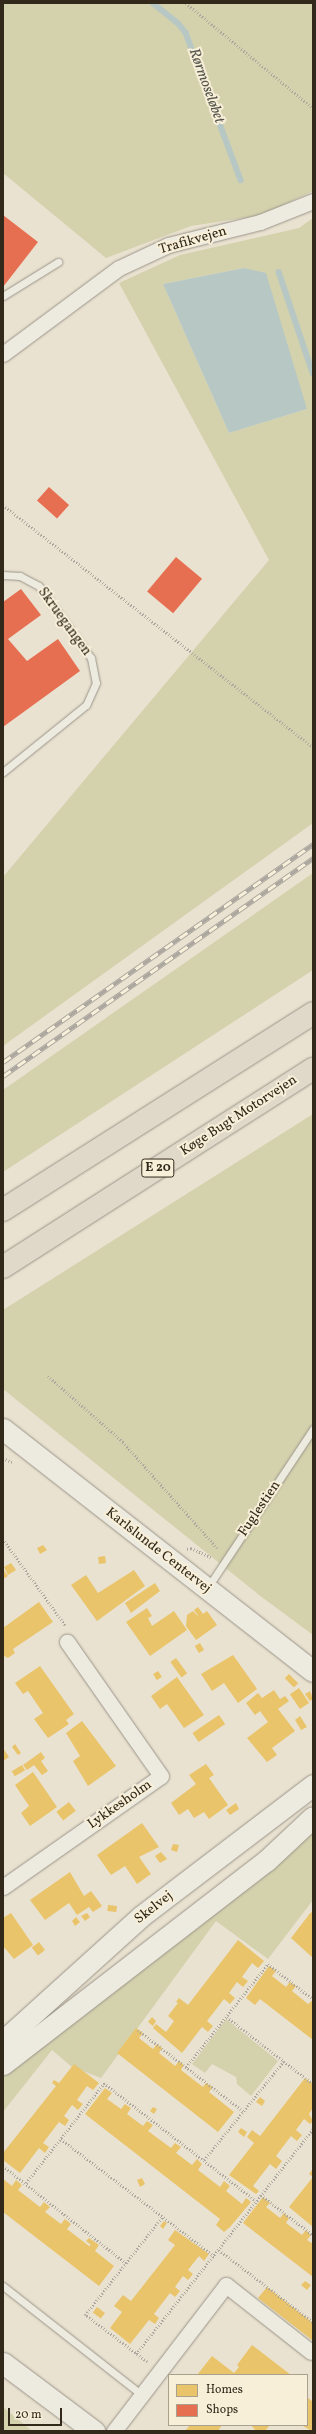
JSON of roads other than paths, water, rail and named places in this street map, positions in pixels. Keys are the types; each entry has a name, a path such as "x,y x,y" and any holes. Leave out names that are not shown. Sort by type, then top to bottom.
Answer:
{"highway":[{"path":"3,1210 313,1013"},
{"name":"Køge Bugt Motorvejen","path":"3,1266 313,1068"}],"street":[{"name":"Trafikvejen","path":"3,354 119,268 168,245 260,222 313,201"},
{"name":"Karlslunde Centervej","path":"3,1429 206,1589 313,1671"},
{"name":"Lykkesholm","path":"3,1887 161,1776 67,1642"},
{"name":"Skelvej","path":"3,2041 140,1917 313,1785"},
{"path":"3,2064 266,1861 313,1817"},
{"path":"114,2431 226,2285 311,2352"},
{"path":"3,2363 94,2431"}],"lane":[{"path":"3,296 58,262"},
{"name":"Skruegangen","path":"3,575 20,576 40,586 91,658 96,683 86,705 3,772"},
{"name":"Fuglestien","path":"206,1589 313,1429"},
{"path":"3,2286 142,2395"}],"waterway":[{"name":"Rørmoseløbet","path":"153,3 178,23 186,33 241,180"},
{"name":"Rørmoseløbet","path":"279,272 313,373"}],"railway":[{"path":"3,1062 313,844"},
{"path":"3,1076 313,858"}]}
